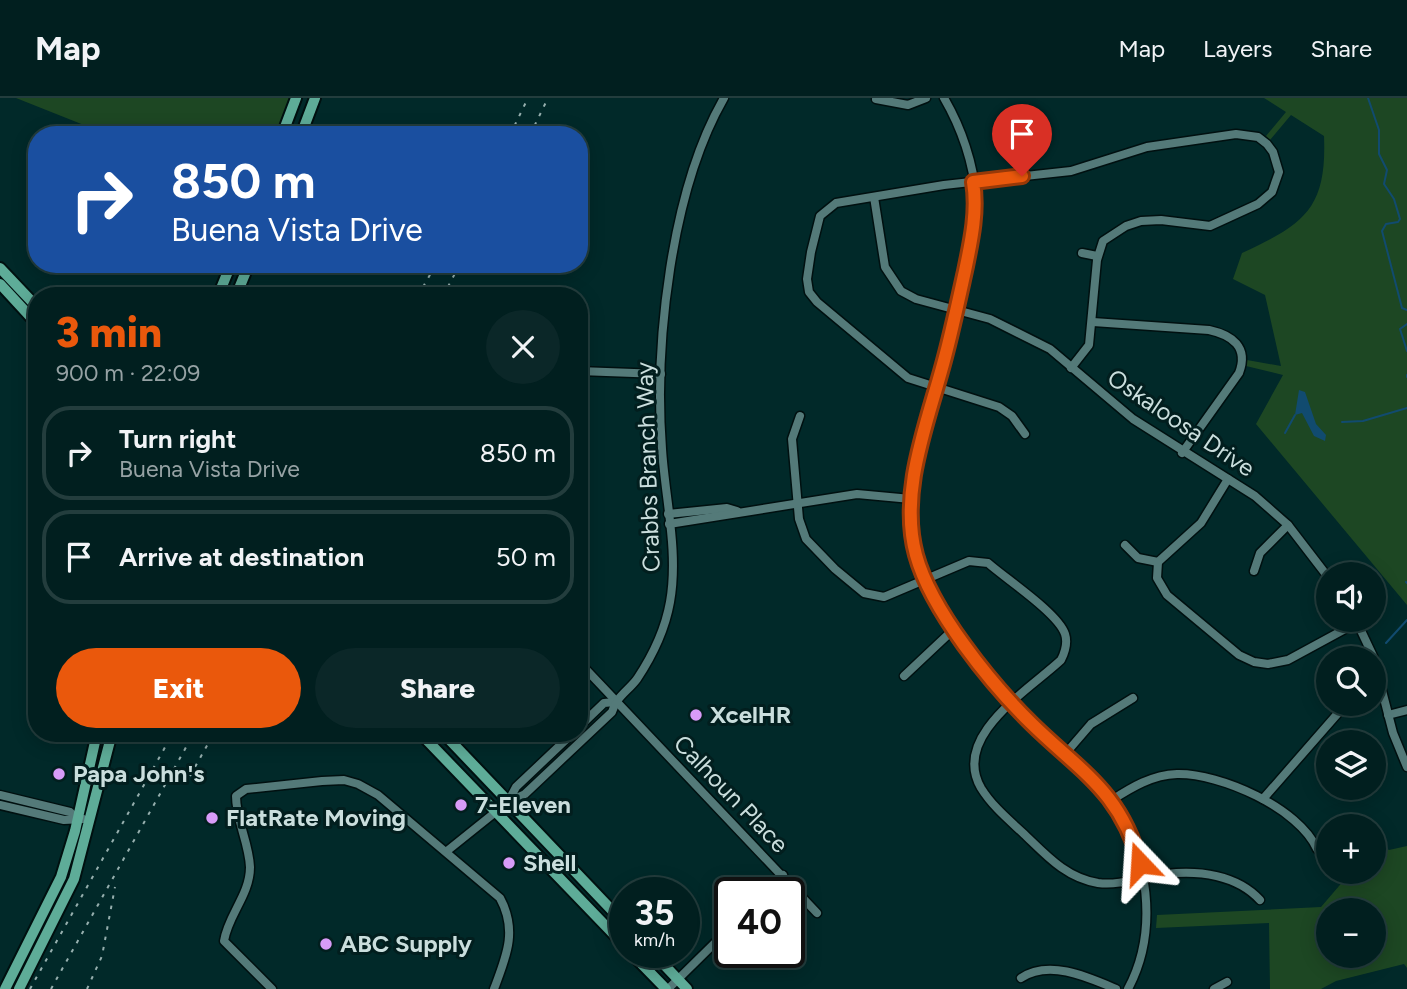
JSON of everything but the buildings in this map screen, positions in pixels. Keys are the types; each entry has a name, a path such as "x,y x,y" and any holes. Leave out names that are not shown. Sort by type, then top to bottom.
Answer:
{"main road":[{"path":"285,126 296,98"},
{"path":"304,126 314,98"},
{"path":"0,268 28,298"},
{"path":"0,284 28,314"},
{"path":"8,984 56,891 78,819 95,742"},
{"path":"20,986 62,909 91,821 109,742"},
{"path":"429,742 609,930"},
{"path":"451,742 609,907"},
{"path":"646,968 667,989"},
{"path":"667,968 687,989"}],"street":[{"name":"Crabbs Branch Way","path":"588,736 612,712 615,702 635,681 651,657 666,620 673,569 662,446 661,374 676,241 689,185 709,126 724,98"},
{"path":"876,99 908,105 926,98"},
{"path":"944,98 965,144 976,198 956,309 911,499 915,552 924,581 954,629 1012,703 1112,800 1136,848 1144,878 1146,940 1141,964 1128,989"},
{"path":"1025,434 1012,416 999,407 980,398 908,378 809,292 807,279 820,216 836,203 973,182 1071,171 1147,147 1236,134 1258,138 1273,152 1279,172 1272,192 1258,204 1210,226 1161,220 1126,226 1103,241 1097,256 1089,345 1071,368"},
{"name":"Oskaloosa Drive","path":"874,197 886,267 894,284 916,299 956,309 1017,330 1050,349 1133,419 1182,453 1255,496 1288,525 1316,562"},
{"path":"1082,253 1097,256"},
{"path":"1093,321 1209,330 1227,334 1238,343 1242,358 1239,373 1182,453"},
{"path":"588,371 661,374"},
{"path":"800,416 792,439 797,502 806,539 864,593 884,597 969,561 988,563 1057,621 1065,634 1066,646 1061,660 982,733 975,751 974,767 979,785 991,802 1068,873 1100,883 1167,874 1210,876 1243,884 1260,900"},
{"path":"1228,479 1201,523 1158,562 1157,578 1167,595 1238,655 1254,662 1268,664 1288,660 1338,632"},
{"path":"668,524 857,494 911,499"},
{"path":"668,514 727,508 737,511"},
{"path":"1254,570 1259,553 1288,525"},
{"path":"1125,545 1138,558 1158,562"},
{"path":"904,676 954,629"},
{"name":"Calhoun Place","path":"588,672 817,913"},
{"path":"1066,753 1091,724 1133,698"},
{"name":"Crabbs Branch Way","path":"588,718 604,703 615,702"},
{"path":"1386,710 1407,767"},
{"path":"1388,715 1407,710"},
{"path":"1263,799 1336,716"},
{"path":"447,851 508,802 516,787 564,742"},
{"name":"Crabbs Branch Way","path":"508,802 525,794 582,742"},
{"path":"1112,800 1146,780 1179,774 1227,784 1263,799 1306,829 1316,847"},
{"path":"272,989 225,941 244,895 250,868 236,812 236,796 239,792 323,781 354,782 378,795 494,890 509,918 509,951 494,989"},
{"path":"0,795 70,812 78,819"},
{"path":"0,805 64,820 91,821"},
{"path":"667,989 714,944"},
{"path":"1021,978 1035,970 1055,970 1090,978 1116,989"},
{"path":"1214,989 1227,982"}],"green space":[{"path":"16,98 295,98 281,126 86,126"},
{"path":"1264,98 1407,98 1407,605 1386,580 1386,562 1371,562 1256,424 1283,375 1246,366 1247,360 1281,366 1265,295 1233,279 1242,253 1281,233 1307,211 1316,197 1324,161 1324,136 1291,115 1270,140 1266,136 1286,112"},
{"path":"1407,846 1407,968 1404,964 1336,981 1321,989 1270,989 1269,923 1156,928 1157,915 1316,907 1316,968 1386,968 1386,898 1329,898 1341,884 1386,884 1386,848 1389,850"}],"water":[{"path":"1299,390 1305,392 1316,424 1326,435 1325,441 1314,436 1302,413 1295,415"}],"waterway":[{"path":"1368,98 1379,130 1379,154 1387,170 1384,184 1394,199 1400,219 1398,222 1386,224 1382,231 1402,308 1407,310"},
{"path":"1407,324 1400,329 1407,351"},
{"path":"1342,422 1363,421 1407,408"},
{"path":"1285,433 1295,415"},
{"path":"1386,643 1407,620"}],"railway":[{"path":"514,126 528,98"},
{"path":"534,126 548,98"},
{"path":"423,287 431,273"},
{"path":"448,287 455,273"},
{"path":"30,989 168,742"},
{"path":"51,989 189,742"},
{"path":"190,776 209,742"},
{"path":"87,989 102,956 115,887"}],"place":[{"name":"XcelHR","path":"696,715"},
{"name":"Papa John's","path":"59,774"},
{"name":"7-Eleven","path":"461,805"},
{"name":"FlatRate Moving","path":"212,818"},
{"name":"Shell","path":"509,863"},
{"name":"ABC Supply","path":"326,944"}],"route":[{"path":"1022,176 973,182 976,198 970,246 914,479 911,523 915,552 924,581 938,607 999,688 1034,725 1095,779 1112,800 1136,848 1140,863"}]}
